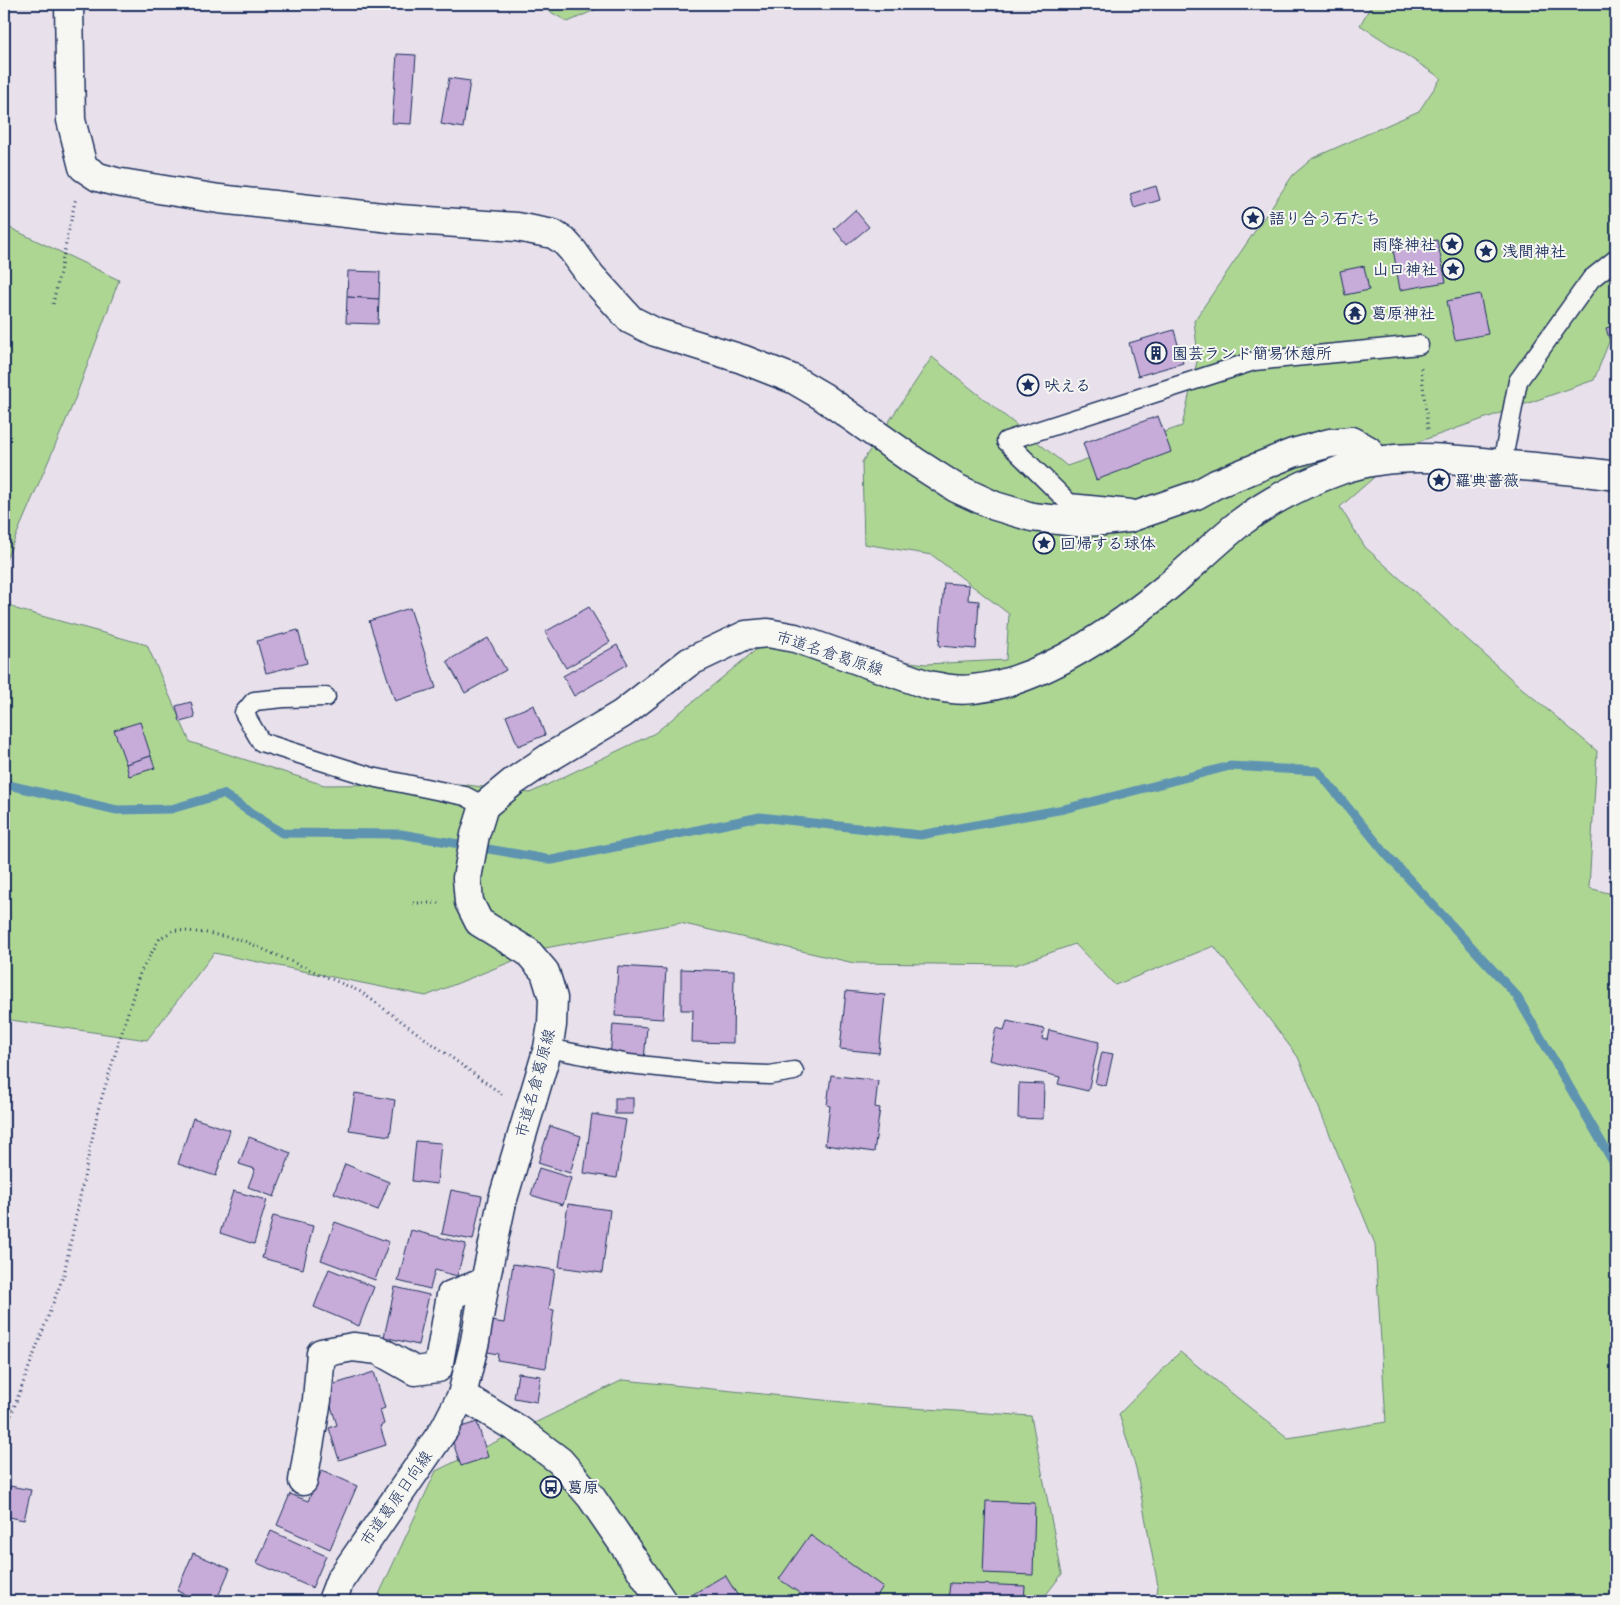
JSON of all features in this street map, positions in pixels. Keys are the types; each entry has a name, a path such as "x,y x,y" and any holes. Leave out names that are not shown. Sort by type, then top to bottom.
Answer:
{"street":[{"path":"69,4 71,120 83,167 98,177 116,182 219,199 400,219 517,227 553,234 564,241 591,276 631,320 655,332 742,359 792,379 822,396 956,488 995,506 1032,517 1077,522 1129,518 1196,495 1223,481 1293,453 1330,443 1352,441 1368,450 1376,461"},
{"name":"市道名倉葛原線","path":"462,1394 475,1340 484,1282 502,1202 548,1048 552,1025 553,998 545,972 528,952 479,922 469,902 467,878 475,835 484,806 512,782 622,714 689,662 746,635 768,633 795,638 897,675 943,688 973,690 1006,684 1042,669 1078,650 1128,618 1241,523 1307,483 1342,470 1376,461 1431,457 1616,476"},
{"path":"303,1481 317,1400 321,1352 353,1346 378,1350 414,1371 438,1368 451,1295 484,1282"},
{"path":"462,1394 519,1430 560,1461 591,1497 662,1601"},
{"name":"市道葛原日向線","path":"332,1601 340,1580 445,1428 462,1394"}],"lane":[{"path":"1502,464 1518,381 1592,279 1616,259"},
{"path":"1149,511 1069,503 1006,441 1254,360 1419,346"},
{"path":"326,697 284,698 254,702 244,713 260,742 372,777 465,796 484,806"},
{"path":"548,1048 629,1064 770,1075 794,1071"}],"path":[{"path":"53,304 83,167"},
{"path":"1419,346 1431,457"},
{"path":"4,1434 64,1274 98,1110 140,974 160,938 175,930 207,933 242,940 361,992 528,1113"}],"green space":[{"path":"537,4 608,4 568,22"},
{"path":"1372,4 1616,4 1616,324 1594,380 1412,444 1340,507 1365,547 1518,685 1597,751 1589,888 1616,895 1616,1601 1156,1601 1158,1586 1136,1468 1119,1414 1180,1352 1288,1438 1386,1422 1375,1244 1298,1057 1214,946 1115,985 1075,944 1015,965 854,963 680,923 545,948 426,996 214,953 147,1040 4,1019 4,600 16,609 147,645 190,742 324,785 459,784 530,793 655,733 763,644 926,664 1006,660 1009,614 932,555 864,544 862,462 932,357 1067,466 1182,426 1198,357 1194,321 1293,175 1313,158 1419,111 1441,78 1360,25"},
{"path":"4,226 119,280 73,404 4,564"},
{"path":"623,1380 882,1406 1031,1416 1062,1574 1041,1601 376,1601 436,1471"}],"building":[{"path":"397,54 416,55 411,124 392,123"},
{"path":"449,78 470,81 463,128 441,124"},
{"path":"1156,186 1160,200 1134,208 1130,194"},
{"path":"855,210 869,227 847,245 834,229"},
{"path":"1437,240 1446,282 1400,290 1393,249"},
{"path":"1364,266 1369,290 1345,295 1340,271"},
{"path":"348,271 380,272 379,299 347,297"},
{"path":"1480,294 1488,334 1455,340 1447,301"},
{"path":"347,297 379,299 378,324 346,323"},
{"path":"1616,325 1616,362 1606,328"},
{"name":"園芸ランド簡易休憩所","path":"1174,330 1183,363 1138,376 1129,343"},
{"path":"1158,416 1171,452 1096,480 1083,443"},
{"path":"944,583 969,585 968,600 979,601 976,649 939,646"},
{"path":"589,607 610,642 566,668 545,632"},
{"path":"410,608 436,688 395,701 369,621"},
{"path":"298,630 307,663 266,673 257,641"},
{"path":"488,638 506,670 465,693 447,661"},
{"path":"617,645 628,664 574,696 563,676"},
{"path":"191,702 195,718 180,722 176,706"},
{"path":"534,705 545,735 518,746 506,716"},
{"path":"140,722 151,756 126,764 114,730"},
{"path":"151,756 155,768 129,776 126,764"},
{"path":"618,966 666,969 663,1019 615,1016"},
{"path":"681,969 734,971 733,1043 692,1042 693,1010 681,1010"},
{"path":"846,991 885,995 879,1053 840,1049"},
{"path":"1007,1021 1044,1029 1042,1039 1047,1040 1049,1030 1099,1042 1088,1091 1058,1084 1060,1077 989,1060 996,1028 1004,1030"},
{"path":"613,1024 647,1027 644,1060 610,1056"},
{"path":"1102,1052 1113,1054 1106,1086 1095,1083"},
{"path":"831,1075 878,1081 875,1107 880,1108 874,1152 825,1145 830,1106 827,1105"},
{"path":"1019,1083 1044,1084 1043,1119 1018,1118"},
{"path":"355,1093 395,1100 390,1136 349,1130"},
{"path":"615,1098 633,1098 633,1114 615,1114"},
{"path":"592,1114 626,1120 617,1178 584,1173"},
{"path":"193,1118 230,1130 216,1176 178,1164"},
{"path":"550,1126 581,1136 570,1173 538,1163"},
{"path":"249,1137 291,1153 274,1197 248,1187 255,1169 239,1164"},
{"path":"416,1141 441,1143 437,1184 412,1181"},
{"path":"345,1164 389,1182 378,1210 334,1193"},
{"path":"539,1168 571,1178 563,1205 531,1195"},
{"path":"451,1190 482,1196 473,1240 442,1234"},
{"path":"233,1191 267,1200 254,1244 220,1233"},
{"path":"568,1204 610,1210 602,1273 559,1267"},
{"path":"273,1216 313,1226 303,1269 262,1258"},
{"path":"335,1222 389,1242 375,1280 321,1260"},
{"path":"411,1230 466,1244 457,1276 435,1270 430,1289 398,1281"},
{"path":"513,1264 555,1270 549,1309 554,1310 546,1368 497,1360 498,1354 481,1351 485,1320 504,1323"},
{"path":"329,1269 374,1287 359,1326 314,1307"},
{"path":"395,1287 429,1295 418,1345 384,1337"},
{"path":"374,1372 385,1408 380,1410 384,1424 380,1426 386,1445 339,1460 329,1428 337,1425 325,1387"},
{"path":"518,1373 541,1376 537,1402 514,1398"},
{"path":"477,1422 488,1457 461,1466 449,1431"},
{"path":"322,1470 357,1486 330,1549 277,1525 290,1494 308,1501"},
{"path":"10,1486 31,1490 24,1520 4,1516"},
{"path":"986,1501 1035,1503 1033,1575 983,1573"},
{"path":"271,1531 326,1556 312,1588 257,1563"},
{"path":"810,1535 883,1587 873,1601 811,1601 779,1579"},
{"path":"193,1553 230,1569 216,1601 201,1601 177,1591"},
{"path":"725,1575 741,1601 686,1601 685,1599"},
{"path":"950,1583 1025,1586 1024,1601 948,1601"},
{"path":"242,1597 263,1601 242,1601"}],"waterway":[{"path":"4,784 117,810 171,809 223,794 282,833 401,834 552,860 760,817 920,835 1064,809 1230,766 1318,771 1386,854 1516,995 1616,1167"}],"place":[{"name":"語り合う石たち","path":"1253,218"},
{"name":"雨降神社","path":"1452,244"},
{"name":"浅間神社","path":"1486,251"},
{"name":"山口神社","path":"1453,269"},
{"name":"葛原神社","path":"1355,313"},
{"name":"園芸ランド簡易休憩所","path":"1156,353"},
{"name":"吠える","path":"1028,385"},
{"name":"羅典薔薇","path":"1439,480"},
{"name":"回帰する球体","path":"1044,543"},
{"name":"葛原","path":"551,1487"}]}
